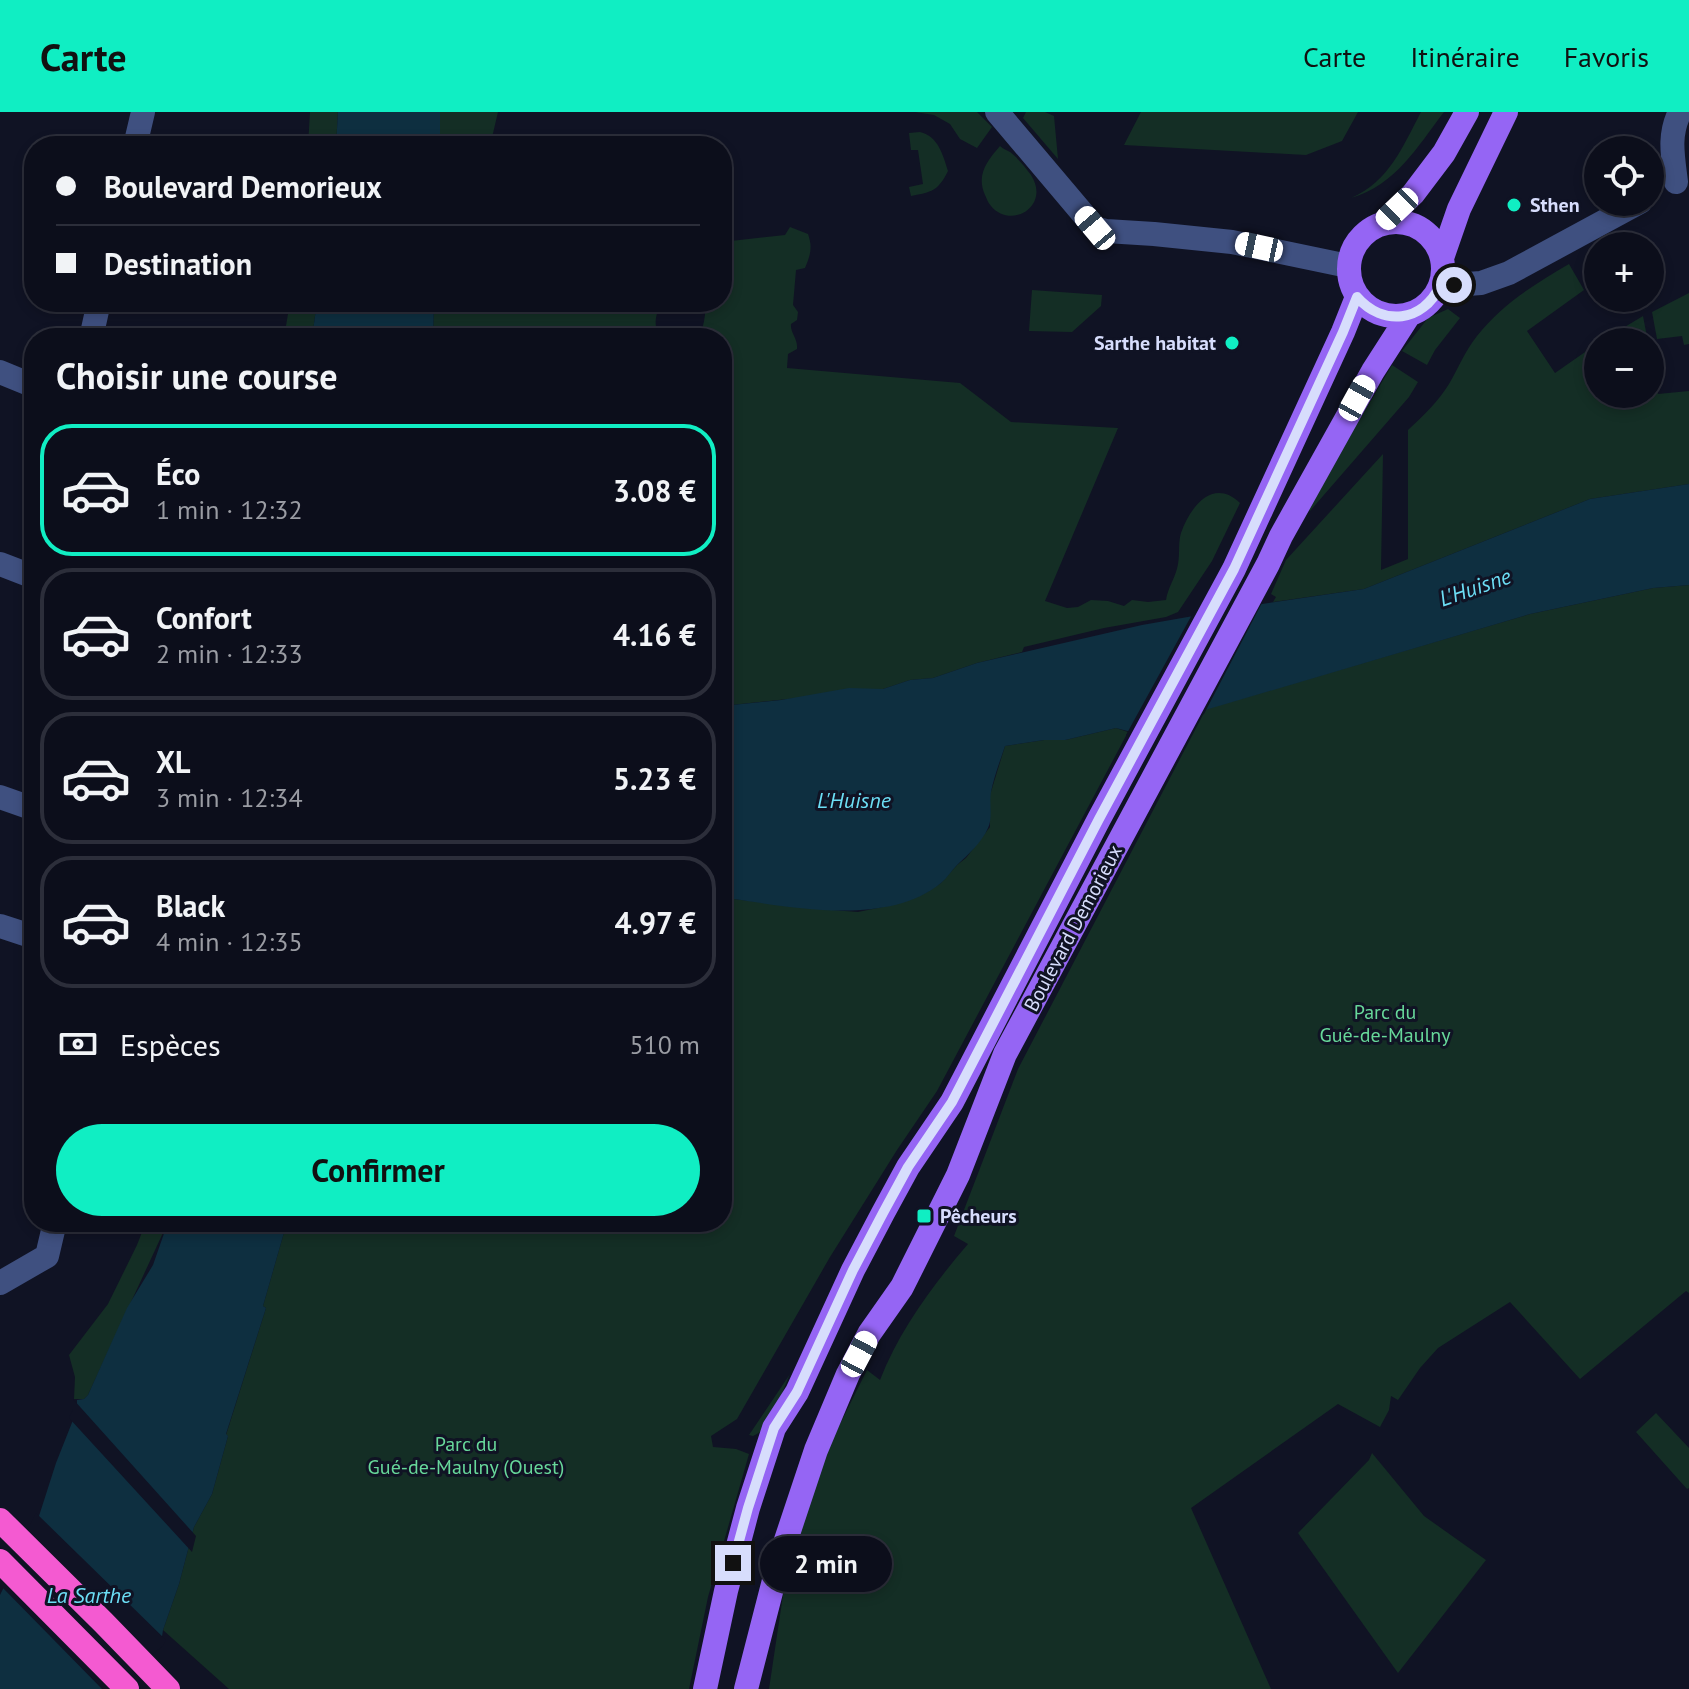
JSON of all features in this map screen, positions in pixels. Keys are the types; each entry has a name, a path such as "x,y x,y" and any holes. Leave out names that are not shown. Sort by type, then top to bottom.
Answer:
{"highway":[{"path":"0,1520 168,1689"},
{"path":"0,1561 127,1689"}],"main road":[{"path":"1382,224 1413,194 1444,153 1467,112"},
{"path":"1442,258 1459,209 1506,112"},
{"path":"1409,315 1393,317 1377,313 1357,297 1349,277 1349,258 1356,243 1367,231 1382,224 1398,222 1422,229 1435,242 1442,258 1440,286"},
{"name":"Boulevard Demorieux","path":"779,1561 816,1450 848,1374 869,1334 902,1287 958,1175 1005,1054 1281,536 1373,371 1409,315 1431,301 1440,286"},
{"name":"Boulevard Demorieux","path":"797,1392 883,1213 908,1167 952,1102 1099,819 1234,569 1357,297"},
{"path":"705,1689 726,1591 752,1495 774,1428 797,1392"},
{"path":"720,1689 738,1591 797,1392"},
{"path":"746,1689 779,1561"},
{"path":"759,1689 779,1561"}],"street":[{"path":"137,136 143,112"},
{"path":"997,112 1095,228 1232,242 1348,266"},
{"path":"1664,189 1683,180 1670,142 1680,112"},
{"path":"1440,286 1481,283 1509,273 1614,216"},
{"path":"0,372 24,382"},
{"path":"0,564 24,573"},
{"path":"0,797 24,805"},
{"path":"0,926 24,934"},
{"path":"0,1283 47,1256 53,1232"}],"green space":[{"path":"310,112 338,112 337,136 309,136"},
{"path":"440,112 498,112 492,136 440,136"},
{"path":"915,112 977,112 992,127 977,148 960,139 950,124 934,115"},
{"path":"1026,112 1045,112 1054,116 1058,159 1023,118"},
{"path":"1141,112 1358,112 1342,141 1306,155 1124,145"},
{"path":"1421,112 1444,112 1393,174 1367,192 1351,198 1375,183 1394,162"},
{"path":"920,132 935,142 948,171 934,190 911,196 909,187 923,184 918,150 911,150 909,133"},
{"path":"1000,146 1021,163 1036,186 1032,205 1018,215 999,213 989,204 983,188 984,169"},
{"path":"790,227 808,234 811,248 805,268 796,270 793,305 798,312 797,320 791,327 797,349 788,354 787,368 960,383 1011,422 1118,428 1045,601 1067,608 1078,607 1091,600 1124,606 1132,600 1166,600 1177,569 1181,533 1190,514 1204,498 1212,494 1221,493 1240,503 1212,561 1178,612 1024,647 1022,652 883,689 732,705 732,328 702,328 705,312 732,312 732,241 785,235"},
{"path":"1569,264 1584,290 1527,331 1555,373 1584,353 1584,408 1664,408 1664,393 1689,391 1689,484 1590,499 1364,589 1273,602 1276,597 1271,594 1286,560 1383,454 1381,570 1408,559 1408,430 1440,397 1477,336 1497,314"},
{"path":"1032,290 1102,295 1101,306 1072,332 1029,331"},
{"path":"1689,293 1689,344 1684,345 1682,336 1664,338 1664,328 1655,328 1652,312 1664,312 1664,306"},
{"path":"1448,309 1460,318 1427,365 1402,351 1428,318"},
{"path":"288,312 316,312 313,328 286,328"},
{"path":"434,312 657,312 657,328 433,328"},
{"path":"1643,316 1645,328 1623,328"},
{"path":"1392,365 1418,382 1409,397 1310,511 1307,508"},
{"name":"Parc du Gué-de-Maulny","path":"1689,585 1689,1293 1686,1291 1580,1379 1510,1302 1438,1348 1398,1400 1391,1396 1389,1410 1380,1427 1338,1404 1191,1508 1271,1689 769,1689 786,1575 826,1452 867,1370 880,1380 918,1308 968,1244 954,1236 1018,1069 1206,709 1530,614 1653,588"},
{"name":"Parc du Gué-de-Maulny (Ouest)","path":"1116,728 1128,732 937,1091 830,1257 737,1419 711,1436 713,1447 736,1449 749,1454 708,1597 689,1689 229,1689 163,1630 194,1527 212,1494 226,1435 266,1308 263,1306 284,1232 732,1232 732,899 858,912 892,905 927,892 941,883 966,858 990,827 990,795 1005,746 1065,740"},
{"path":"142,1232 163,1232 88,1395 84,1399 74,1399 75,1377 69,1355 108,1304"},
{"path":"790,1374 766,1426 753,1436 749,1435"},
{"path":"1656,1413 1689,1448 1687,1489 1636,1432"},
{"path":"1372,1453 1424,1516 1486,1560 1398,1673 1298,1533 1369,1460"}],"water":[{"path":"338,112 440,112 440,136 337,136"},
{"path":"316,312 434,312 433,328 313,328"},
{"name":"L'Huisne","path":"1689,484 1689,585 1653,588 1530,614 1131,732 1116,728 1065,740 1005,746 992,786 990,820 985,833 943,881 920,896 895,905 841,910 732,899 732,705 849,688 883,689 910,680 933,678 977,663 1142,625 1364,589 1590,499"},
{"name":"La Sarthe","path":"165,1232 284,1232 263,1306 266,1308 226,1434 228,1436 212,1494 194,1527 161,1643 126,1669 132,1689 0,1689 0,1595 39,1516 77,1410 77,1400 88,1395 127,1308 153,1265"}],"pier":[{"path":"1264,599 1204,714 1132,736 1126,735 1194,611"},
{"path":"73,1399 196,1536 192,1552 69,1418"},
{"path":"36,1513 166,1640 163,1646 132,1670 141,1679 136,1689 102,1689 0,1585"}],"place":[{"name":"Sthen","path":"1514,205"},
{"name":"Sarthe habitat","path":"1232,343"},
{"name":"Pêcheurs","path":"924,1216"}],"route":[{"path":"733,1563 774,1428 797,1392 883,1213 908,1167 952,1102 1099,819 1234,569 1357,297 1377,313 1401,317 1425,307 1440,286 1454,285"}]}
